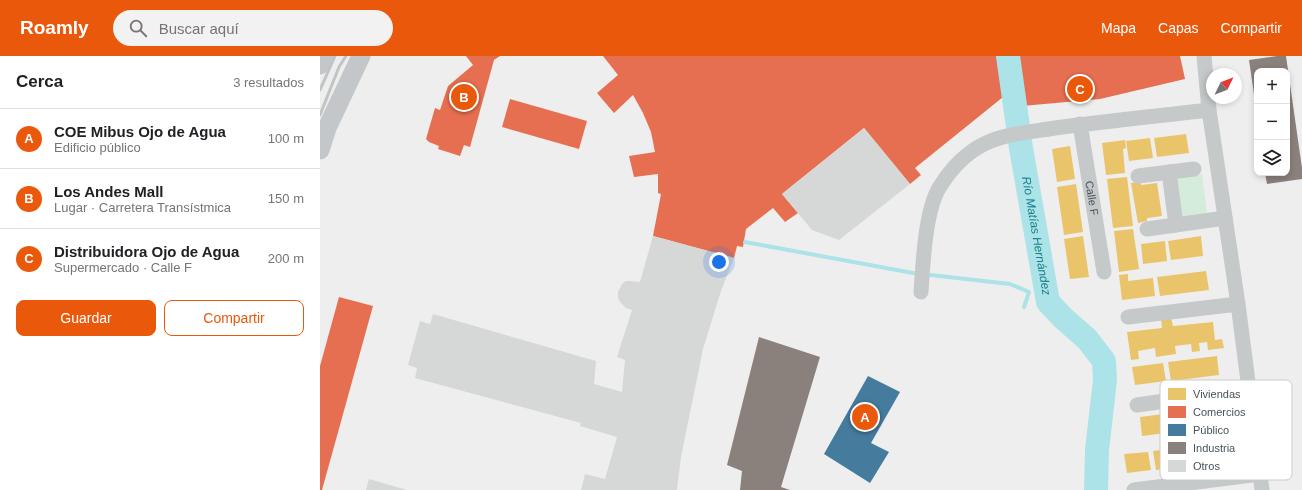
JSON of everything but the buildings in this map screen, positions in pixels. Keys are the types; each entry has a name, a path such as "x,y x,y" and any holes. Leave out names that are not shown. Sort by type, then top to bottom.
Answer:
{"main road":[{"path":"320,64 324,56"},
{"path":"320,150 327,128 361,56"}],"street":[{"path":"1204,56 1209,110 1238,304 1247,380"},
{"path":"921,290 932,208 938,189 949,173 962,159 984,144 1002,137 1080,124 1209,110"},
{"name":"Calle F","path":"1080,124 1104,272"},
{"path":"1138,176 1194,169"},
{"path":"1169,172 1176,225"},
{"path":"1146,229 1225,218"},
{"path":"1128,317 1238,304"},
{"path":"1137,405 1160,402"},
{"path":"1134,490 1213,480"},
{"path":"1261,480 1262,490"}],"green space":[{"path":"1202,174 1207,214 1185,217 1182,215 1177,178"}],"waterway":[{"name":"Río Matías Hernández","path":"1008,56 1021,148 1048,302 1063,318 1087,339 1104,361 1105,380 1097,450 1096,490"},
{"path":"745,242 913,273 1010,284 1029,292 1024,307"}],"railway":[{"path":"320,90 335,56"},
{"path":"320,115 339,67 346,56"}],"place":[{"name":"Distribuidora Ojo de Agua","path":"1080,89"},
{"name":"Los Andes Mall","path":"464,97"},
{"name":"COE Mibus Ojo de Agua","path":"865,417"}]}
